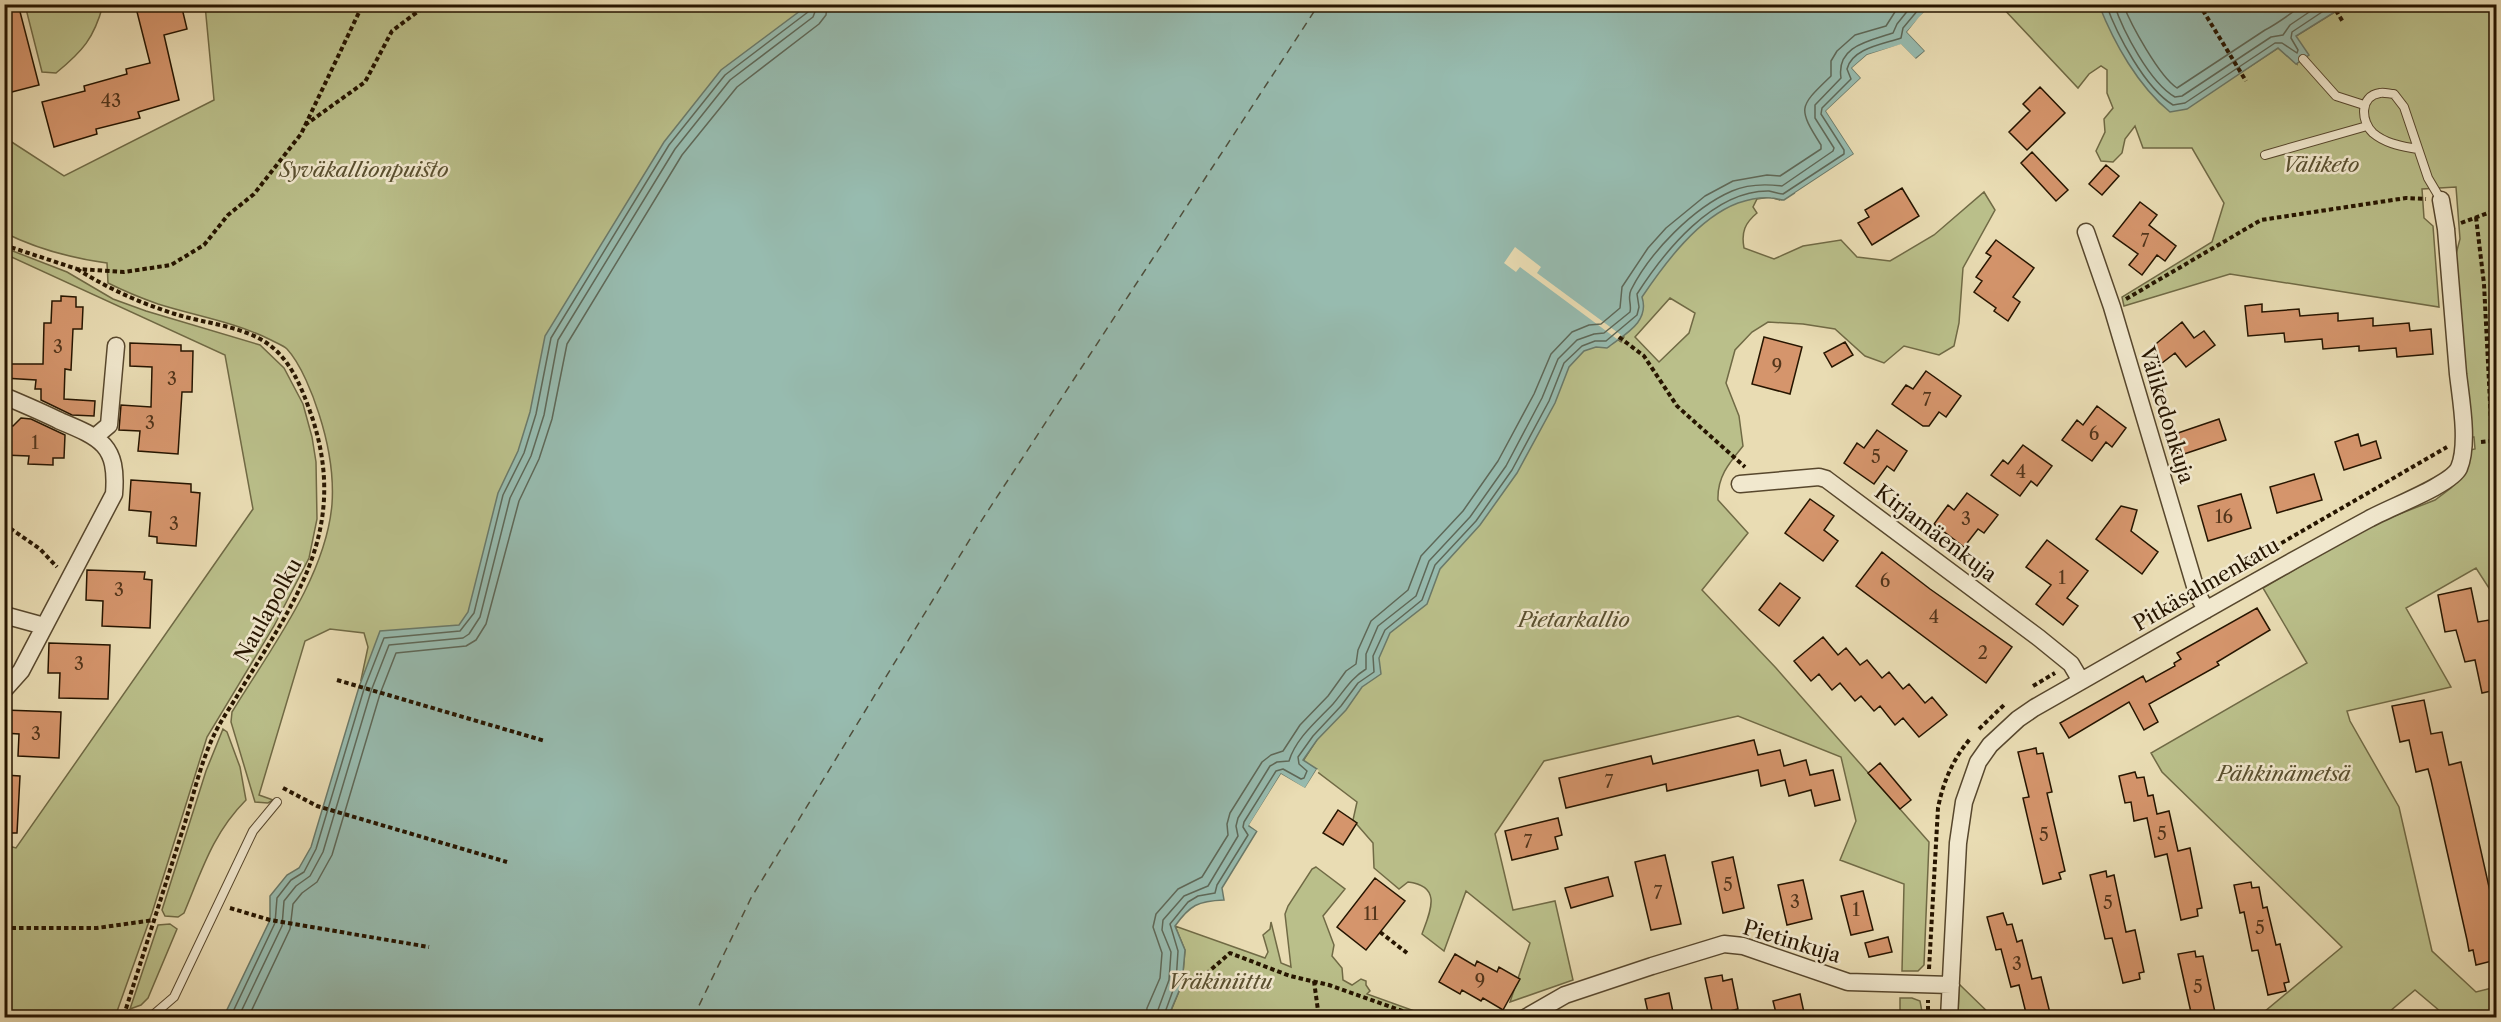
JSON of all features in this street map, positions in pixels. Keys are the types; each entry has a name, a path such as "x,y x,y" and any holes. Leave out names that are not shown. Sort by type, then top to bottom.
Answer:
{"street":[{"name":"Pitkäsalmenkatu","path":"1949,1017 1960,816 1978,762 1990,745 2018,719 2081,681 2385,510 2424,493 2452,477 2458,470 2462,443 2446,229 2441,200"},
{"name":"Välikedonkuja","path":"2086,232 2112,307 2197,593 2206,610"},
{"path":"96,436 109,425 116,346"},
{"path":"4,396 96,436 106,450 115,473 114,495 21,671 4,690"},
{"name":"Kirjamäenkuja","path":"1740,484 1819,477 1826,479 2039,638 2071,664 2081,681"},
{"path":"4,615 44,626"},
{"name":"Pietinkuja","path":"1525,1017 1566,995 1724,944 1743,946 1848,982 1951,985"}],"lane":[{"path":"2302,59 2336,96 2364,105"},
{"path":"2417,149 2389,143 2375,135 2367,126 2363,116 2364,105 2373,95 2381,92 2394,94 2404,107 2428,178 2441,200"},
{"path":"2265,155 2367,126"},
{"path":"146,1017 153,1015 174,997 253,831 277,802"}],"path":[{"path":"4,245 77,269 124,272 171,265 204,245 228,215 254,194 305,126 363,4"},
{"path":"305,126 365,81 392,31 428,4"},
{"path":"2199,4 2246,81"},
{"path":"2332,4 2343,22"},
{"path":"2112,307 2260,220 2406,198 2441,200"},
{"path":"2446,229 2496,210"},
{"path":"2476,217 2484,284 2492,441 2496,455"},
{"name":"Naulapolku","path":"77,269 125,297 260,338 273,348 286,362 301,388 317,435 323,469 322,523 313,562 292,605 214,735 123,1017"},
{"path":"1619,337 1648,362 1677,406 1762,483"},
{"path":"2197,593 2448,446 2492,441"},
{"path":"4,524 40,549 69,579"},
{"path":"2041,681 2071,664"},
{"path":"338,680 545,741"},
{"path":"283,788 317,806 507,862"},
{"path":"218,905 270,920 429,947"},
{"path":"4,928 97,928 154,920"},
{"path":"1380,932 1407,953"},
{"path":"1206,975 1230,953 1290,976 1314,981 1422,1017"},
{"path":"1314,981 1319,1017"}],"green space":[{"path":"25,4 103,5 96,26 86,43 56,73 42,72"},
{"name":"Syväkallionpuisto","path":"205,5 893,5 497,615 361,680 368,647 364,633 330,629 305,641 259,795 273,800 268,803 255,802 231,722 232,712 294,612 319,559 327,531 332,504 330,459 322,425 306,380 287,349 271,340 229,324 158,304 114,286 108,283 107,263 54,252 5,233 4,137 64,176 214,100"},
{"path":"2000,5 2118,5 2240,73 2278,48 2297,64 2296,36 2346,5 2496,5 2496,599 2476,568 2406,608 2451,687 2347,711 2350,721 2399,807 2432,951 2476,992 2496,987 2496,1017 2447,1017 2415,990 2383,1017 2258,1017 2342,947 2162,772 2151,753 2307,663 2263,588 2369,526 2435,500 2463,475 2470,450 2475,449 2474,437 2471,437 2456,254 2460,239 2456,187 2422,189 2424,218 2433,226 2439,307 2230,274 2124,306 2122,297 2212,242 2224,203 2192,148 2143,148 2135,126 2125,139 2122,153 2113,162 2101,161 2096,151 2105,132 2104,119 2113,108 2107,93 2107,70 2101,66 2089,74 2078,88"},
{"name":"Pietarkallio","path":"1723,181 1780,200 1770,197 1757,199 1753,207 1757,213 1749,220 1743,237 1744,248 1774,259 1803,246 1841,240 1857,257 1890,261 1934,235 1984,192 1995,210 1963,268 1959,323 1954,346 1939,355 1904,346 1884,363 1865,356 1835,329 1768,322 1752,332 1735,350 1726,383 1739,416 1743,446 1722,477 1718,500 1748,533 1702,590 1776,668 1929,842 1924,965 1918,971 1902,971 1904,884 1840,860 1856,821 1841,757 1738,716 1544,761 1495,834 1513,910 1555,901 1573,980 1510,1002 1530,943 1466,891 1444,951 1422,934 1430,909 1430,894 1419,884 1408,882 1399,889 1374,868 1373,843 1353,820 1357,802 1303,761 1588,318 1621,342 1624,337 1595,316","holes":["1670,298 1695,313 1689,333 1659,362 1635,337"]},
{"path":"5,248 67,272 113,299 260,345 284,368 303,404 316,462 317,519 309,558 274,626 207,737 152,913 115,1017 5,1017 5,845 16,848 253,509 225,355 5,254"},
{"path":"223,729 227,732 240,767 246,800 217,839 184,913 178,917 165,916 162,910 206,771"},
{"name":"Vräkiniittu","path":"1316,867 1345,889 1323,916 1334,945 1332,956 1342,968 1343,980 1352,985 1361,979 1366,981 1370,991 1367,994 1431,1017 1168,1018 1182,984 1185,950 1175,926 1265,958 1268,952 1263,935 1270,929 1271,922 1281,963 1291,967 1285,914 1312,869"},
{"path":"170,924 177,929 148,998 141,1005 130,1009 158,925"},
{"path":"1959,984 1993,1017 1958,1018"},
{"path":"1900,998 1920,1001 1923,1017 1900,1017"}],"water":[{"path":"808,5 1931,5 1907,32 1925,51 1915,59 1901,45 1867,55 1852,68 1861,78 1826,111 1854,154 1784,200 1759,198 1738,203 1709,219 1672,256 1651,284 1642,297 1644,306 1642,314 1634,327 1607,348 1596,347 1584,351 1569,367 1555,403 1517,473 1480,525 1440,569 1427,604 1390,633 1379,658 1381,674 1362,687 1346,710 1317,740 1303,760 1317,769 1305,789 1281,774 1249,826 1257,831 1222,888 1224,900 1195,906 1185,913 1175,926 1185,950 1182,984 1168,1017 223,1018 270,920 270,896 287,875 299,868 311,847 359,687 380,631 459,625 468,612 498,493 518,451 530,412 545,336 664,142 721,70"},
{"path":"2099,5 2346,5 2296,36 2309,55 2296,64 2278,48 2187,109 2170,112 2137,77 2112,34"}],"pier":[{"path":"1934,4 1911,32 1928,51 1917,62 1913,62 1900,48 1868,58 1857,68 1864,79 1830,112 1857,155 1797,196 1795,193 1854,154 1826,111 1861,78 1852,68 1867,55 1901,44 1916,59 1925,51 1907,32"},
{"path":"1515,247 1541,267 1537,273 1621,335 1617,339 1520,267 1516,272 1504,263"},
{"path":"1317,769 1319,771 1306,791 1282,778 1253,825 1260,829 1260,833 1249,825 1281,774 1305,788"}],"building":[{"path":"4,4 18,4 39,85 4,94"},
{"path":"135,4 181,4 187,29 164,35 179,100 138,112 140,118 96,129 97,134 54,147 42,102 85,91 84,86 127,74 126,69 150,63"},
{"path":"2040,87 2065,113 2027,150 2009,132 2030,111 2023,104"},
{"path":"2032,152 2068,190 2056,201 2021,163"},
{"path":"2106,165 2119,176 2102,195 2089,184"},
{"path":"1902,188 1919,216 1872,245 1858,223 1869,217 1865,210"},
{"path":"2140,202 2157,215 2149,225 2176,246 2165,261 2157,255 2142,275 2129,265 2138,254 2113,236"},
{"path":"1996,240 2034,268 2013,297 2020,302 2008,321 1994,311 1996,308 1974,292 1982,281 1976,277 1991,256 1986,253"},
{"path":"61,296 76,297 76,307 83,307 82,329 73,329 71,370 65,369 64,399 95,401 94,416 72,415 41,400 41,389 35,389 36,380 4,378 4,364 43,364 44,323 51,323 52,301 61,301"},
{"path":"2262,304 2262,312 2299,309 2300,316 2338,313 2338,321 2373,318 2373,326 2409,323 2410,331 2431,329 2433,354 2397,357 2396,348 2359,351 2359,346 2323,349 2322,339 2285,342 2284,333 2248,336 2245,306"},
{"path":"2182,322 2194,338 2204,331 2215,345 2186,367 2175,353 2162,363 2151,348"},
{"path":"1764,337 1802,347 1790,394 1752,384"},
{"path":"1845,342 1853,355 1832,367 1824,353"},
{"path":"130,343 181,345 181,351 193,351 192,392 182,392 178,454 138,451 140,431 119,430 121,405 151,407 152,367 130,366"},
{"path":"1926,371 1961,396 1946,417 1939,412 1929,426 1923,426 1892,404 1906,385 1913,389"},
{"path":"2097,406 2126,428 2112,447 2106,442 2092,461 2062,440 2077,420 2083,425"},
{"path":"21,418 31,419 65,435 64,458 53,458 53,465 28,464 29,456 4,455 4,425 13,426"},
{"path":"2219,419 2226,440 2178,456 2172,435"},
{"path":"1877,430 1907,451 1894,471 1887,466 1874,484 1844,463 1857,443 1864,448"},
{"path":"2358,434 2361,446 2376,441 2381,458 2344,470 2335,442"},
{"path":"2023,445 2052,466 2037,486 2031,481 2020,496 1991,475 2003,460 2008,464"},
{"path":"2314,474 2322,500 2277,513 2270,487"},
{"path":"131,480 191,484 191,492 200,493 196,546 157,543 157,537 149,536 151,512 129,510"},
{"path":"1967,493 1998,515 1984,533 1978,529 1964,547 1934,524 1948,505 1954,510"},
{"path":"2241,494 2251,528 2208,541 2198,506"},
{"path":"1810,499 1834,516 1824,530 1838,541 1823,561 1785,533"},
{"path":"2121,506 2137,510 2131,531 2158,552 2142,574 2096,539"},
{"path":"2047,540 2088,571 2067,598 2078,606 2063,625 2036,604 2051,585 2026,567"},
{"path":"1882,552 2012,647 1986,683 1856,586"},
{"path":"87,570 145,572 144,579 152,580 150,628 102,626 103,601 86,600"},
{"path":"1780,583 1800,598 1779,626 1759,610"},
{"path":"2471,588 2478,622 2489,620 2496,658 2496,690 2482,693 2475,660 2465,662 2456,630 2445,632 2438,595"},
{"path":"2257,608 2270,630 2217,662 2219,665 2149,704 2158,722 2144,730 2129,702 2069,738 2060,723 2143,676 2146,682 2175,666 2174,663 2181,659 2177,653"},
{"path":"1823,637 1838,655 1846,648 1860,665 1867,660 1882,678 1889,672 1903,689 1909,684 1925,703 1932,697 1947,715 1919,737 1903,718 1895,725 1880,706 1874,711 1861,696 1855,701 1840,683 1832,690 1819,674 1811,681 1794,661"},
{"path":"49,643 110,645 108,699 59,698 60,673 48,673"},
{"path":"2424,700 2431,734 2442,732 2449,765 2461,762 2496,918 2496,960 2476,965 2473,950 2469,951 2428,769 2416,772 2409,740 2400,742 2392,706"},
{"path":"4,710 61,712 59,758 18,756 19,734 4,733"},
{"path":"1754,740 1758,755 1780,750 1784,766 1806,760 1810,775 1833,770 1840,800 1815,806 1811,790 1789,796 1785,780 1761,786 1758,770 1667,791 1666,784 1566,808 1559,778 1651,756 1653,764"},
{"path":"2036,748 2037,754 2043,753 2052,792 2047,793 2065,871 2059,873 2061,879 2043,884 2023,798 2029,797 2018,752"},
{"path":"1880,763 1911,800 1900,809 1868,773"},
{"path":"2135,772 2137,778 2144,777 2148,796 2153,795 2157,814 2169,811 2178,851 2190,848 2202,908 2197,909 2198,916 2181,920 2167,854 2155,857 2147,818 2134,821 2131,802 2125,803 2119,776"},
{"path":"4,775 20,776 17,833 4,833"},
{"path":"1338,810 1357,823 1343,845 1323,833"},
{"path":"1558,818 1562,835 1555,837 1558,849 1512,860 1505,831"},
{"path":"1665,855 1681,924 1651,930 1635,862"},
{"path":"1733,857 1744,908 1723,913 1712,862"},
{"path":"2106,871 2107,877 2114,875 2126,932 2135,930 2144,972 2139,973 2140,979 2123,983 2112,938 2105,939 2090,875"},
{"path":"1608,877 1613,896 1571,908 1565,888"},
{"path":"1375,878 1405,901 1366,950 1337,927"},
{"path":"1803,880 1812,919 1787,925 1778,885"},
{"path":"2251,882 2252,888 2259,887 2263,908 2267,907 2276,945 2280,944 2289,982 2284,983 2286,991 2268,995 2258,950 2252,951 2244,912 2240,913 2234,885"},
{"path":"1863,891 1873,930 1851,935 1841,896"},
{"path":"2003,913 2007,925 2012,924 2017,942 2022,940 2032,979 2041,977 2051,1017 2027,1017 2019,985 2011,987 2001,949 1996,950 1987,917"},
{"path":"1888,937 1892,952 1869,957 1865,943"},
{"path":"2195,951 2196,957 2203,956 2216,1017 2192,1017 2178,954"},
{"path":"1455,954 1475,966 1477,961 1497,972 1499,967 1520,979 1503,1010 1483,998 1481,1001 1462,990 1460,994 1439,982"},
{"path":"1722,975 1723,981 1732,979 1738,1009 1713,1015 1705,978"},
{"path":"1669,993 1674,1017 1649,1017 1645,999"},
{"path":"1800,994 1805,1017 1777,1017 1773,1001"}],"ferry route":[{"path":"693,1018 751,898 978,526 1319,4"}],"park label":[{"name":"Väliketo","path":"2321,164"},
{"name":"Pähkinämetsä","path":"2284,773"}]}
